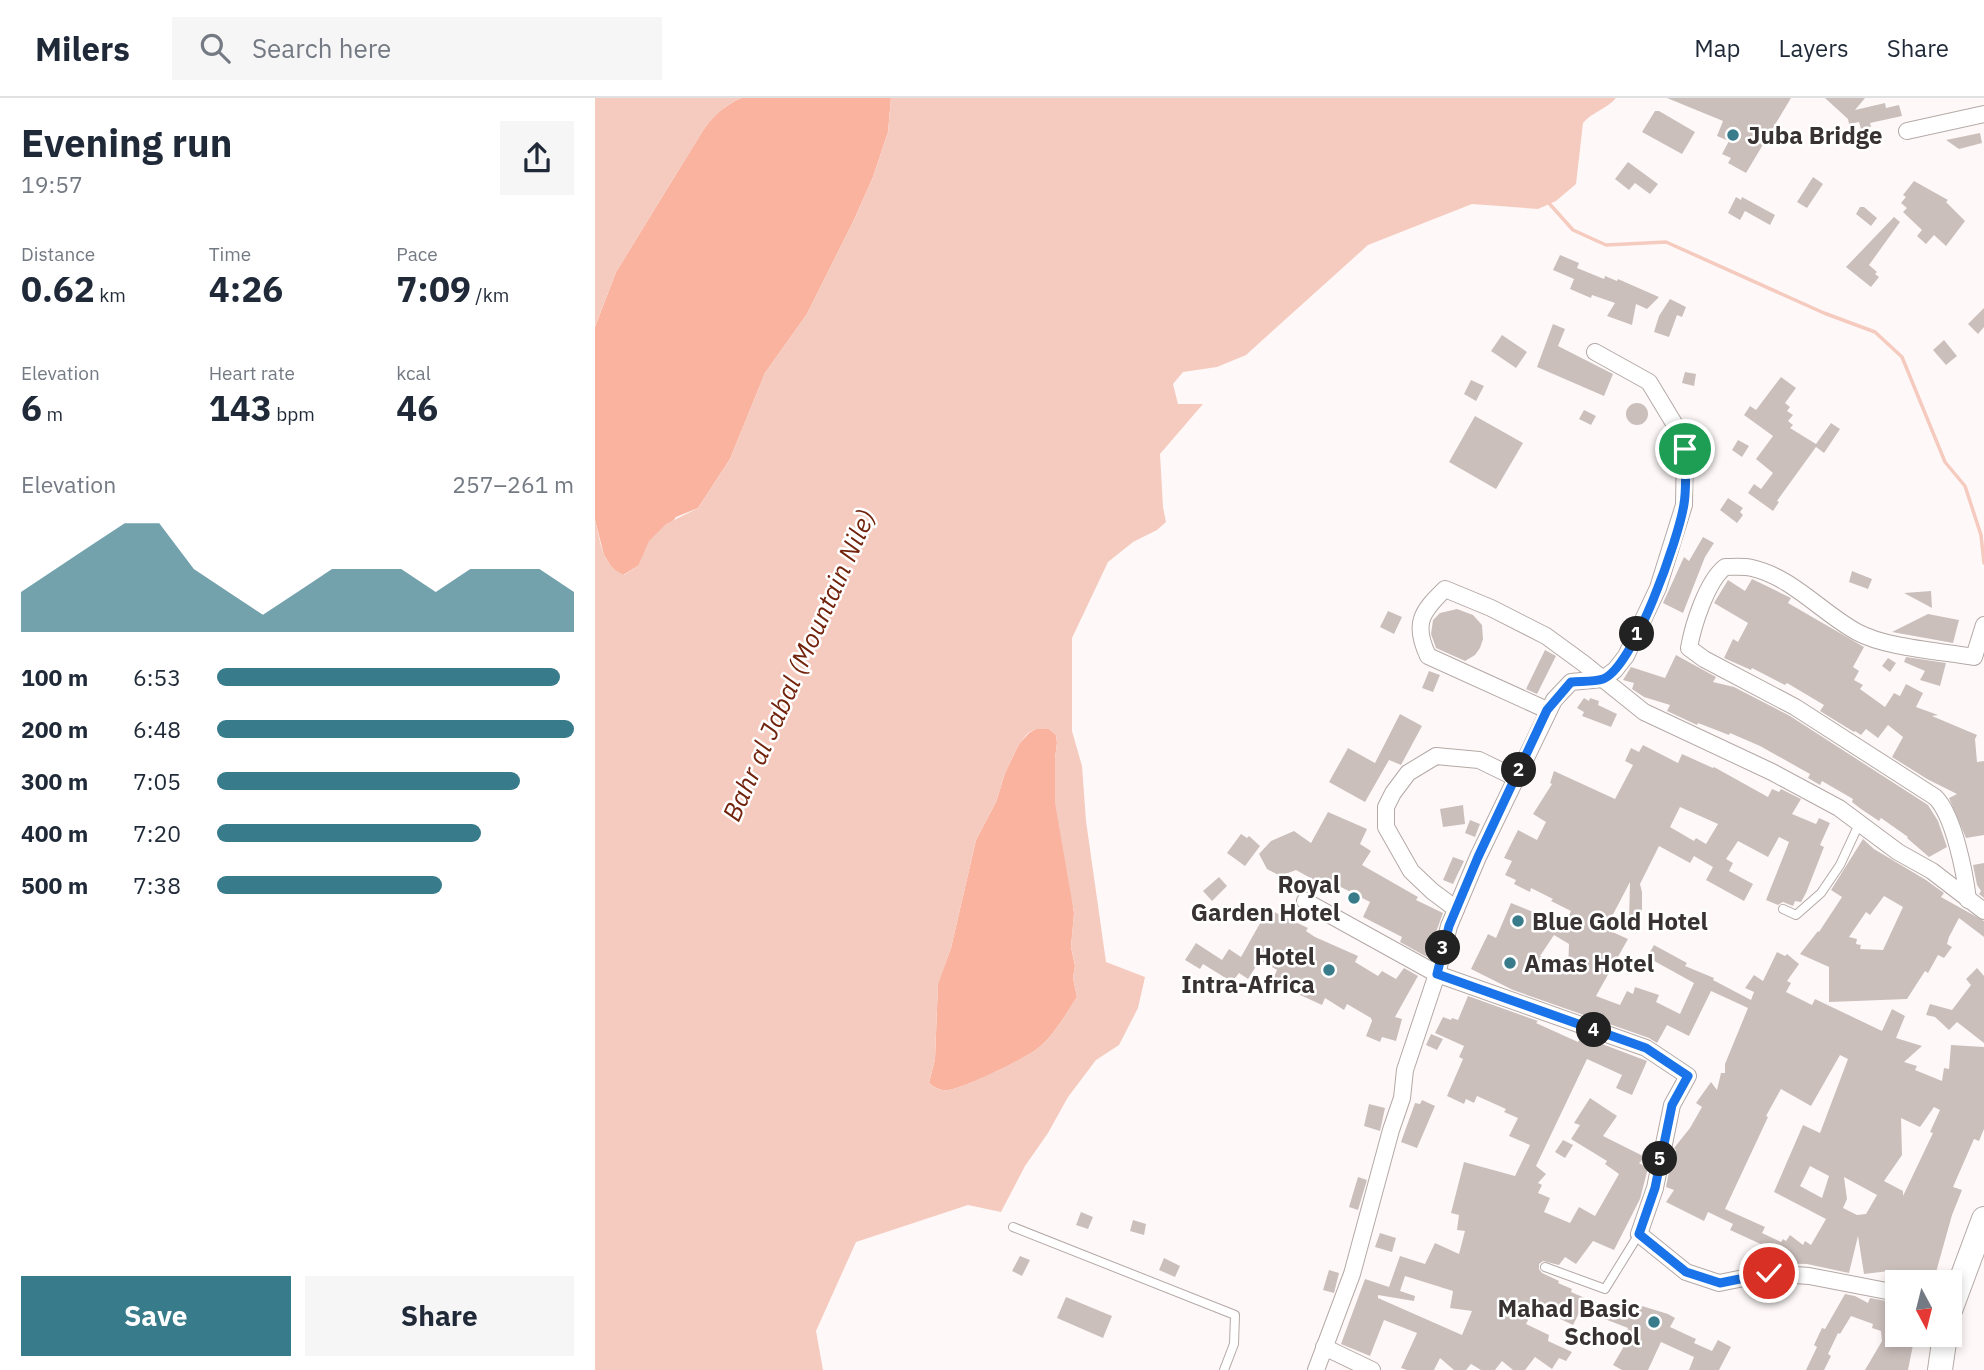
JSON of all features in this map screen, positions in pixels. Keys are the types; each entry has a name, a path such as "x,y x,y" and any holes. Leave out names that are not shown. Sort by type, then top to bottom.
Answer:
{"main road":[{"path":"1962,1279 1984,1219"},
{"path":"1940,1370 1943,1348"}],"street":[{"path":"1907,131 1984,114"},
{"path":"1316,1370 1352,1274 1402,1098 1405,1070 1456,909 1547,710 1571,682 1603,679 1615,670 1626,656 1666,568 1684,505 1685,449 1675,425 1649,382 1595,352"},
{"path":"1968,900 1965,872 1946,813 1935,797 1795,707 1704,659 1689,648 1692,633 1715,575 1725,567 1748,567 1761,571 1799,591 1858,633 1884,641 1973,657 1984,625"},
{"path":"1547,710 1428,656 1420,639 1420,621 1430,603 1445,589 1491,608 1546,636 1644,712 1772,772 1839,808 1898,852 1932,871 1984,911"},
{"path":"1456,909 1431,891 1411,871 1386,827 1386,807 1408,773 1436,756 1479,760 1515,778"},
{"path":"1305,901 1437,974 1646,1048 1688,1076 1672,1105 1655,1188 1639,1234 1686,1272 1720,1283 1769,1273 1809,1276 1885,1291"},
{"path":"1325,1347 1372,1370"}],"lane":[{"path":"1783,909 1796,915 1821,892 1840,865 1859,824"},
{"path":"1013,1227 1235,1315 1234,1344 1224,1370"},
{"path":"1545,1267 1605,1289 1639,1234"}],"shaded area":[{"path":"741,98 891,98 888,132 873,177 853,222 807,314 765,373 730,459 698,508 676,517 638,566 623,575 613,570 604,555 595,520 595,327 616,272 702,132 719,112"},
{"path":"1036,729 1049,729 1056,735 1055,758 1074,914 1071,947 1077,997 1054,1032 1037,1049 980,1079 956,1088 940,1090 929,1083 935,1059 938,983 951,948 976,840 996,802 1005,773 1019,744"}],"water":[{"path":"595,98 741,98 719,112 702,132 616,272 595,327"},
{"name":"Bahr al Jabal (Mountain Nile)","path":"891,98 1616,98 1583,123 1576,184 1556,201 1538,209 1472,204 1368,245 1246,355 1217,367 1183,372 1173,384 1178,404 1203,404 1160,454 1166,522 1157,530 1133,542 1108,562 1072,638 1072,731 1082,766 1086,821 1106,962 1145,977 1138,1008 1119,1045 1096,1060 1068,1097 1025,1166 1001,1212 968,1205 856,1242 816,1331 823,1370 595,1370 595,520 606,559 616,571 624,575 638,566 649,541 666,524 698,508 730,459 765,373 807,314 853,222 873,177 888,132","holes":["1036,729 1049,729 1056,735 1057,743 1055,803 1074,913 1071,947 1077,997 1054,1032 1037,1049 980,1079 956,1088 940,1090 929,1083 935,1059 938,984 951,948 976,840 996,802 1005,773 1019,744 1028,733"]}],"building":[{"path":"1667,98 1791,98 1746,173 1728,163 1731,158 1722,154 1729,141 1717,136 1723,121"},
{"path":"1825,98 1865,98 1855,110 1885,103 1886,108 1899,105 1902,116 1870,123 1871,127 1861,129 1859,122 1849,124 1848,119"},
{"path":"1655,111 1695,132 1682,154 1642,132"},
{"path":"1980,133 1982,143 1959,149 1946,140"},
{"path":"1628,162 1658,184 1650,194 1635,183 1629,190 1615,179"},
{"path":"1813,177 1823,184 1807,208 1797,202"},
{"path":"1914,181 1948,200 1946,202 1965,221 1946,246 1934,235 1926,244 1917,236 1922,230 1903,212 1907,208 1901,203 1906,197 1903,195"},
{"path":"1736,197 1741,200 1742,197 1775,215 1770,225 1745,211 1740,220 1728,213"},
{"path":"1860,207 1864,207 1877,218 1871,226 1856,214"},
{"path":"1894,217 1900,222 1869,265 1879,277 1871,287 1846,267"},
{"path":"1560,255 1579,263 1577,268 1604,279 1605,276 1617,281 1618,279 1659,297 1647,309 1636,304 1632,325 1607,316 1615,303 1592,295 1591,298 1570,289 1574,279 1553,270"},
{"path":"1670,299 1686,307 1682,317 1677,315 1669,337 1654,332 1659,316"},
{"path":"1984,308 1984,327 1978,334 1968,324"},
{"path":"1553,324 1565,329 1558,346 1613,374 1604,396 1537,367"},
{"path":"1502,335 1527,352 1516,368 1491,351"},
{"path":"1944,340 1957,356 1946,365 1933,350"},
{"path":"1685,372 1696,374 1694,386 1682,383"},
{"path":"1781,377 1796,388 1785,403 1790,407 1787,411 1793,415 1788,421 1793,425 1790,428 1816,444 1831,423 1840,429 1824,453 1816,447 1777,501 1779,502 1773,511 1748,493 1754,484 1761,489 1773,473 1756,459 1773,436 1744,415 1750,406 1756,410"},
{"path":"1471,380 1484,386 1476,401 1464,394"},
{"path":"1637,403 1645,406 1648,414 1645,422 1637,425 1629,422 1626,414 1629,406"},
{"path":"1584,410 1596,416 1591,425 1579,419"},
{"path":"1475,416 1523,443 1496,489 1449,462"},
{"path":"1738,440 1749,446 1742,457 1732,450"},
{"path":"1728,498 1743,508 1740,512 1743,515 1737,523 1720,510"},
{"path":"1703,537 1714,543 1705,557 1683,613 1663,603 1684,557 1689,561"},
{"path":"1852,571 1872,579 1868,589 1849,582"},
{"path":"1752,579 1791,598 1788,603 1864,647 1853,667 1859,671 1854,680 1863,685 1860,689 1885,707 1894,693 1900,696 1906,684 1923,693 1916,707 1977,735 1977,762 1984,761 1984,835 1966,838 1949,798 1957,794 1892,757 1903,737 1888,725 1878,738 1866,729 1861,735 1820,711 1824,705 1787,683 1785,685 1752,668 1751,670 1724,658 1733,639 1738,642 1748,623 1714,603 1728,580 1745,591"},
{"path":"1931,591 1932,608 1904,593"},
{"path":"1457,609 1473,615 1482,625 1483,639 1480,648 1465,661 1436,648 1431,634 1433,620 1440,613"},
{"path":"1388,611 1402,617 1394,634 1380,627"},
{"path":"1928,614 1959,620 1953,643 1892,632"},
{"path":"1545,650 1556,656 1537,694 1526,689"},
{"path":"1676,655 1716,677 1713,682 1734,687 1790,716 1928,805 1938,821 1947,847 1929,857 1908,837 1881,818 1879,821 1852,802 1853,799 1822,781 1820,785 1808,778 1810,774 1760,746 1730,733 1729,735 1698,723 1697,725 1667,711 1670,705 1644,697 1632,689 1634,683 1623,680 1631,667 1665,678"},
{"path":"1906,657 1946,663 1940,686 1920,680 1925,671 1904,662"},
{"path":"1888,658 1896,663 1890,672 1882,666"},
{"path":"1429,671 1440,675 1433,692 1422,688"},
{"path":"1584,698 1599,701 1598,705 1617,714 1611,727 1582,716 1584,712 1577,708"},
{"path":"1400,714 1422,726 1401,765 1389,760 1365,802 1329,782 1348,748 1375,763"},
{"path":"1643,745 1678,763 1682,754 1714,767 1768,797 1772,789 1779,792 1781,789 1801,799 1792,814 1816,824 1819,818 1830,823 1820,845 1824,847 1806,893 1801,902 1795,901 1793,906 1783,902 1778,905 1766,900 1789,842 1779,837 1768,857 1738,841 1726,859 1733,863 1729,871 1753,884 1744,901 1706,880 1713,867 1694,856 1690,863 1659,846 1640,884 1642,920 1629,921 1630,882 1608,924 1597,925 1628,939 1596,996 1620,1005 1627,991 1633,994 1635,987 1659,995 1656,1002 1680,1014 1694,983 1647,957 1654,945 1687,963 1685,966 1714,978 1713,980 1751,1000 1754,992 1745,988 1754,975 1763,981 1777,952 1785,956 1787,954 1799,964 1787,981 1791,983 1786,992 1812,1005 1815,999 1882,1031 1892,1009 1905,1016 1896,1038 1922,1046 1904,1062 1917,1066 1915,1070 1942,1081 1944,1068 1949,1069 1951,1045 1984,1047 1984,1129 1979,1141 1974,1139 1953,1187 1962,1190 1937,1270 1885,1270 1864,1274 1858,1236 1849,1273 1807,1264 1756,1265 1752,1262 1765,1246 1730,1230 1733,1224 1708,1212 1704,1221 1666,1202 1674,1190 1666,1187 1672,1156 1676,1150 1674,1148 1702,1107 1696,1103 1711,1082 1717,1090 1721,1073 1725,1073 1725,1064 1748,1008 1711,991 1689,1036 1667,1025 1657,1043 1513,990 1471,969 1488,934 1496,938 1511,903 1565,925 1571,911 1531,888 1530,892 1514,884 1516,880 1505,875 1512,861 1504,858 1518,830 1537,840 1546,822 1533,814 1552,784 1550,783 1554,771 1615,799 1633,765 1625,761 1631,748 1639,752","holes":["1680,807 1718,824 1706,844 1696,838 1694,841 1670,827","1554,935 1569,944 1568,968 1540,956","1840,1055 1848,1059 1820,1133 1803,1125 1774,1192 1826,1219 1811,1245 1805,1241 1803,1245 1790,1235 1786,1241 1783,1239 1781,1242 1762,1233 1765,1227 1725,1209 1768,1117 1766,1116 1781,1089 1811,1106","1934,1107 1940,1110 1930,1132 1933,1133 1903,1196 1903,1191 1884,1181 1902,1155 1901,1118 1920,1127","1810,1166 1829,1176 1822,1198 1800,1186","1844,1177 1877,1195 1866,1214 1857,1215 1843,1208 1847,1199"]},
{"path":"1463,805 1465,824 1443,827 1440,809"},
{"path":"1328,812 1367,829 1360,844 1371,851 1362,865 1418,897 1416,900 1443,913 1427,957 1400,942 1402,937 1363,917 1370,902 1337,885 1334,891 1296,870 1280,876 1267,869 1259,854 1271,841 1294,831 1311,843"},
{"path":"1470,820 1480,824 1475,837 1465,833"},
{"path":"1241,834 1247,838 1249,836 1260,846 1245,866 1227,853"},
{"path":"1863,839 1874,849 1944,893 1941,897 1984,921 1984,937 1959,918 1947,944 1952,947 1944,958 1938,955 1928,973 1925,971 1907,999 1829,1002 1829,967 1800,954 1819,932 1842,897 1831,890","holes":["1884,896 1903,907 1883,950 1860,949 1861,945 1856,944 1857,939 1849,937 1866,912 1870,915"]},
{"path":"1453,857 1464,861 1453,884 1443,880"},
{"path":"1984,863 1984,898 1979,894 1981,891 1973,865"},
{"path":"1219,877 1227,886 1212,901 1203,891"},
{"path":"1268,909 1308,928 1306,931 1315,937 1358,956 1355,962 1378,976 1382,971 1396,979 1404,968 1418,976 1395,1017 1402,1019 1396,1041 1382,1037 1380,1042 1366,1036 1371,1018 1347,1004 1344,1010 1325,998 1322,1005 1300,995 1302,991 1274,977 1277,970 1260,960 1248,979 1239,973 1232,982 1203,964 1200,969 1185,960 1196,943 1222,960 1229,949 1241,957"},
{"path":"1977,968 1984,976 1984,1043 1957,1022 1949,1030 1935,1017 1926,1015 1930,1004 1952,1010 1971,985 1966,979"},
{"path":"1468,996 1538,1021 1536,1023 1578,1042 1581,1036 1647,1061 1632,1095 1616,1088 1622,1075 1587,1059 1536,1166 1546,1174 1538,1183 1542,1185 1538,1193 1550,1198 1544,1212 1570,1223 1579,1207 1595,1216 1619,1174 1605,1164 1607,1161 1571,1139 1580,1125 1574,1123 1590,1098 1617,1116 1603,1136 1645,1157 1639,1163 1648,1168 1640,1199 1614,1250 1593,1241 1576,1264 1565,1257 1559,1265 1543,1261 1539,1264 1539,1269 1559,1281 1558,1283 1572,1289 1571,1292 1634,1319 1642,1306 1668,1314 1675,1318 1670,1327 1696,1339 1694,1343 1712,1351 1718,1340 1731,1347 1719,1370 1689,1370 1694,1357 1661,1342 1648,1370 1622,1370 1613,1365 1630,1336 1625,1334 1628,1328 1589,1313 1587,1316 1579,1313 1573,1325 1535,1307 1526,1324 1549,1335 1548,1341 1572,1352 1566,1361 1559,1358 1552,1369 1535,1357 1525,1370 1513,1370 1502,1361 1495,1370 1481,1370 1471,1364 1466,1370 1454,1370 1440,1358 1434,1370 1407,1370 1401,1368 1417,1333 1384,1320 1370,1356 1341,1344 1365,1279 1389,1287 1400,1256 1425,1264 1435,1243 1459,1254 1465,1231 1457,1230 1459,1215 1451,1213 1464,1162 1515,1176 1530,1145 1509,1136 1518,1118 1504,1112 1506,1109 1477,1096 1474,1103 1466,1099 1464,1104 1447,1096 1463,1059 1459,1057 1464,1046 1435,1033 1443,1017 1458,1020","holes":["1405,1276 1453,1291 1450,1308 1472,1311 1462,1335 1378,1298 1378,1295 1414,1301 1415,1296 1400,1291"]},
{"path":"1431,1034 1443,1039 1437,1050 1426,1045"},
{"path":"1422,1100 1435,1106 1417,1148 1401,1142 1415,1103 1420,1104"},
{"path":"1369,1104 1385,1108 1380,1131 1364,1126"},
{"path":"1563,1140 1573,1145 1565,1158 1555,1152"},
{"path":"1358,1177 1367,1180 1358,1210 1349,1207"},
{"path":"1081,1212 1093,1217 1088,1229 1076,1225"},
{"path":"1133,1220 1146,1224 1144,1235 1130,1231"},
{"path":"1380,1233 1396,1238 1392,1252 1375,1247"},
{"path":"1020,1256 1030,1260 1022,1276 1012,1271"},
{"path":"1164,1258 1180,1266 1175,1277 1159,1270"},
{"path":"1329,1270 1339,1273 1334,1293 1323,1290"},
{"path":"1845,1294 1868,1303 1870,1298 1885,1301 1885,1348 1912,1348 1908,1370 1865,1370 1882,1341 1881,1331 1872,1328 1873,1324 1851,1316 1840,1334 1838,1333 1824,1370 1806,1370 1817,1347 1814,1345 1822,1328 1825,1329"},
{"path":"1066,1297 1112,1316 1103,1338 1057,1318"}],"waterway":[{"path":"1547,201 1573,230 1606,245 1666,242 1824,313 1875,332 1902,357 1945,462 1965,486 1981,535 1984,563"}],"place":[{"name":"Juba Bridge","path":"1733,135"},
{"name":"Royal Garden Hotel","path":"1354,898"},
{"name":"Blue Gold Hotel","path":"1518,921"},
{"name":"Amas Hotel","path":"1510,963"},
{"name":"Hotel Intra-Africa","path":"1329,970"},
{"name":"Mahad Basic School","path":"1654,1322"}],"route":[{"path":"1685,449 1684,505 1666,568 1626,656 1615,670 1603,679 1571,682 1547,710 1456,909 1437,974 1646,1048 1688,1076 1672,1105 1655,1188 1639,1234 1686,1272 1720,1283 1769,1273"}]}
